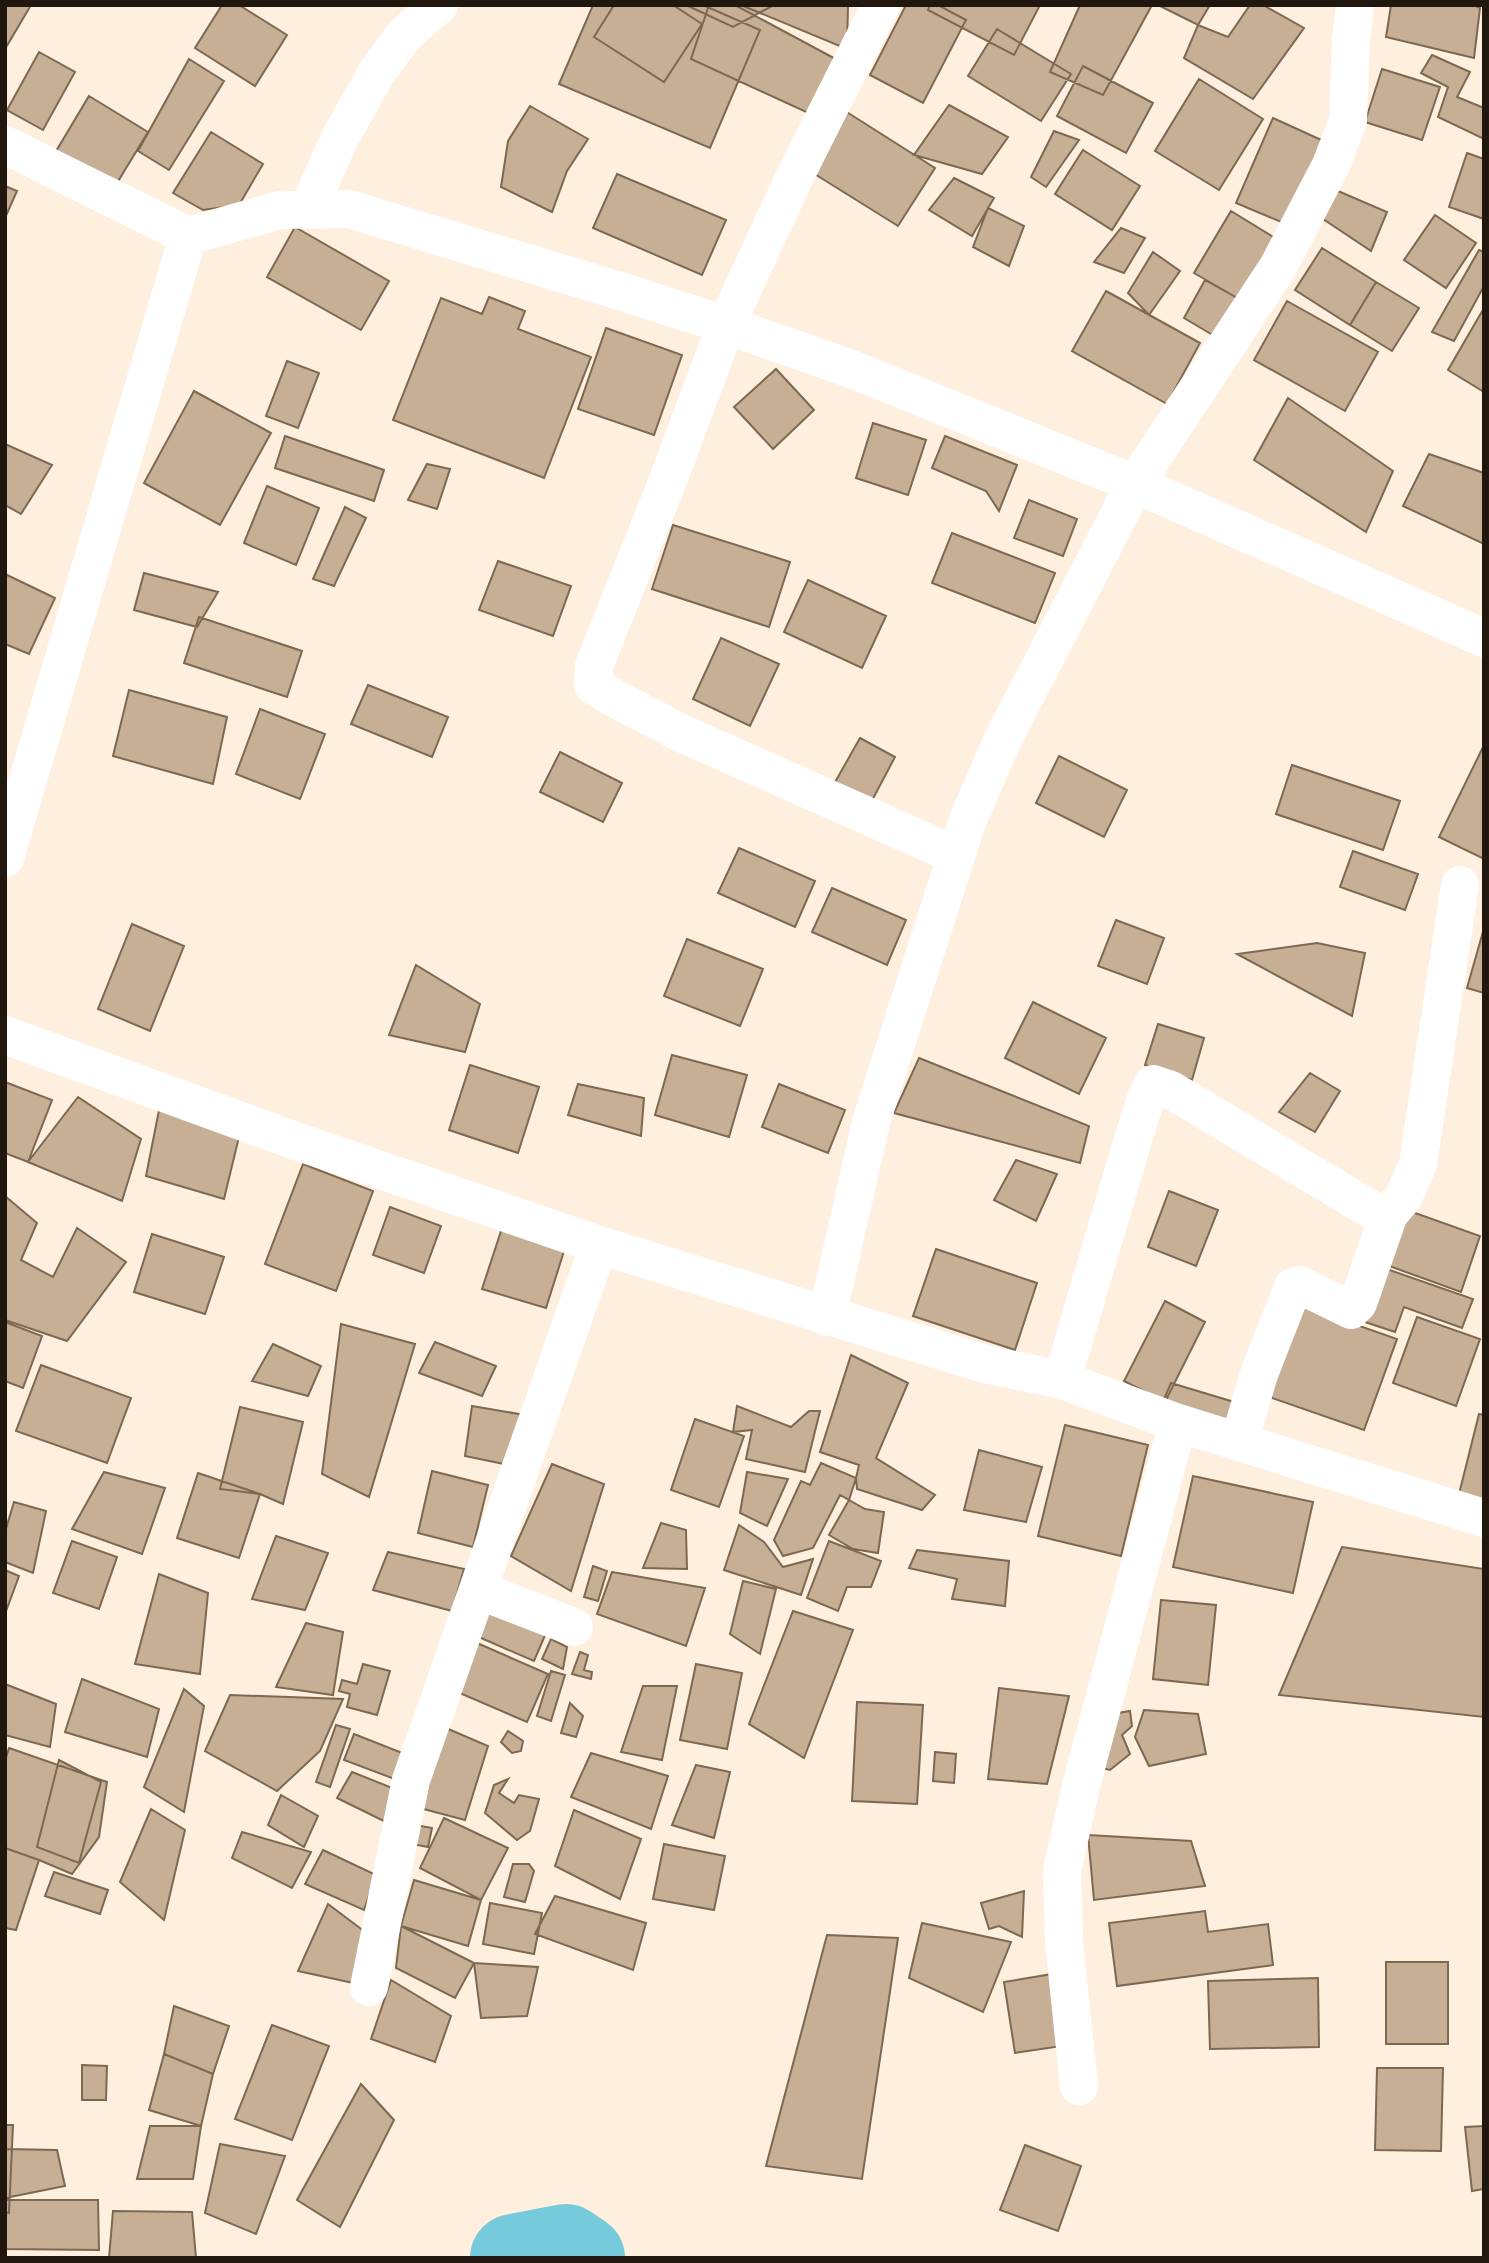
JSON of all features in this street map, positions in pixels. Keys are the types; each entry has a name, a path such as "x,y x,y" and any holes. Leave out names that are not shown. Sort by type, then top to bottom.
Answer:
{"street":[{"path":"307,209 341,136 377,72 405,34 439,5"},
{"path":"881,5 796,174 726,325 594,666 593,685 681,733 955,855"},
{"path":"827,1317 871,1122 955,855 1003,739 1135,484 1278,267 1331,165 1348,121 1353,22"},
{"path":"5,145 188,236 280,210 349,209 726,325 854,370 1135,484 1484,638"},
{"path":"5,858 188,236"},
{"path":"1238,1442 1259,1374 1293,1287 1300,1285 1350,1310 1353,1309 1358,1303 1389,1214 1403,1198 1418,1164 1460,885"},
{"path":"5,1035 296,1142 599,1245 985,1364 1062,1380 1178,1423 1484,1518"},
{"path":"1062,1380 1129,1153 1153,1084 1171,1090 1349,1198 1377,1213 1389,1214"},
{"path":"369,1987 411,1780 599,1245"},
{"path":"1079,2086 1064,1942 1062,1871 1081,1786 1178,1423"},
{"path":"478,1590 574,1627"}],"building":[{"path":"5,5 31,5 5,49"},
{"path":"222,5 239,5 287,35 255,86 195,48"},
{"path":"593,5 703,5 760,30 710,148 559,84"},
{"path":"614,5 673,5 702,24 664,82 594,37"},
{"path":"686,5 774,5 733,27"},
{"path":"709,5 735,5 843,63 817,117 691,59"},
{"path":"741,5 848,5 847,49"},
{"path":"906,5 938,5 966,20 923,103 870,75"},
{"path":"930,5 1040,5 1014,55 928,10"},
{"path":"1080,5 1152,5 1103,95 1050,72"},
{"path":"1158,5 1210,5 1198,25"},
{"path":"1250,5 1263,5 1304,28 1253,99 1184,58 1198,25 1228,37"},
{"path":"1391,5 1474,5 1480,8 1474,58 1386,37"},
{"path":"997,29 1071,74 1041,121 968,76"},
{"path":"39,52 75,72 43,130 7,110"},
{"path":"1432,55 1470,72 1457,97 1484,108 1484,139 1438,117 1448,87 1421,73"},
{"path":"189,59 224,81 169,170 138,151"},
{"path":"1083,66 1153,103 1126,153 1057,116"},
{"path":"1382,69 1440,87 1422,140 1365,122"},
{"path":"1199,79 1263,119 1219,190 1155,151"},
{"path":"89,96 148,132 111,193 52,158"},
{"path":"949,105 1008,137 982,174 914,155"},
{"path":"530,106 588,139 567,171 552,212 501,187 508,141"},
{"path":"842,109 935,168 898,226 805,168"},
{"path":"1273,118 1328,143 1291,226 1236,203"},
{"path":"1054,131 1079,140 1046,187 1031,177"},
{"path":"211,132 263,164 239,205 203,210 173,193"},
{"path":"1083,150 1140,186 1112,230 1055,194"},
{"path":"1467,153 1484,159 1484,219 1449,207"},
{"path":"617,174 726,220 702,275 593,228"},
{"path":"954,178 994,198 972,236 929,210"},
{"path":"1324,185 1387,212 1371,251 1308,209"},
{"path":"5,186 17,191 5,218"},
{"path":"988,208 1024,226 1009,266 973,247"},
{"path":"1231,211 1275,238 1239,299 1194,273"},
{"path":"1435,215 1476,243 1446,288 1404,260"},
{"path":"295,227 389,281 361,330 267,277"},
{"path":"1121,228 1145,238 1124,273 1094,262"},
{"path":"1322,248 1376,282 1350,325 1295,290"},
{"path":"1479,250 1484,252 1484,286 1454,341 1432,332"},
{"path":"1153,252 1180,271 1149,315 1128,293"},
{"path":"1205,280 1239,299 1216,337 1184,318"},
{"path":"1376,282 1419,308 1392,351 1350,325"},
{"path":"1106,291 1200,343 1167,404 1072,351"},
{"path":"489,297 525,311 518,329 591,357 544,478 393,420 441,298 482,314"},
{"path":"1287,301 1378,352 1345,411 1254,360"},
{"path":"1484,308 1484,392 1448,370"},
{"path":"606,328 682,355 654,435 578,409"},
{"path":"287,361 319,373 298,428 266,416"},
{"path":"776,369 814,410 773,449 734,407"},
{"path":"194,391 271,433 220,525 144,483"},
{"path":"1288,398 1393,471 1366,532 1254,460"},
{"path":"873,423 926,440 908,495 856,478"},
{"path":"285,436 384,470 374,501 275,468"},
{"path":"945,436 1017,465 999,511 986,491 932,468"},
{"path":"5,444 52,465 21,514 5,505"},
{"path":"1429,454 1484,473 1484,544 1403,506"},
{"path":"427,464 450,469 437,509 408,500"},
{"path":"267,486 319,508 296,565 244,543"},
{"path":"1029,500 1077,519 1063,556 1014,538"},
{"path":"345,507 366,518 334,586 313,579"},
{"path":"673,525 790,562 769,627 652,589"},
{"path":"952,533 1055,573 1035,623 932,583"},
{"path":"498,561 571,586 553,636 479,610"},
{"path":"144,573 218,592 197,627 134,610"},
{"path":"5,574 55,598 29,654 5,644"},
{"path":"808,580 886,616 862,668 784,632"},
{"path":"199,617 302,651 287,697 184,663"},
{"path":"721,638 779,664 750,726 693,699"},
{"path":"368,685 448,717 432,757 351,724"},
{"path":"129,690 227,717 213,784 113,756"},
{"path":"260,709 325,734 300,799 236,774"},
{"path":"860,738 895,757 867,810 830,791"},
{"path":"1484,745 1484,859 1439,837"},
{"path":"560,752 622,783 603,822 540,792"},
{"path":"1059,756 1127,790 1104,837 1036,803"},
{"path":"1292,765 1400,801 1383,850 1276,814"},
{"path":"739,848 815,881 795,927 718,893"},
{"path":"1353,851 1418,874 1405,910 1340,887"},
{"path":"832,888 906,920 887,965 812,932"},
{"path":"1116,920 1164,938 1147,984 1098,966"},
{"path":"132,924 184,946 150,1031 98,1009"},
{"path":"1484,928 1484,993 1467,988"},
{"path":"687,939 763,969 740,1026 664,996"},
{"path":"1317,943 1365,953 1352,1016 1237,954"},
{"path":"416,965 480,1004 465,1052 389,1035"},
{"path":"1033,1002 1106,1038 1079,1094 1005,1058"},
{"path":"1158,1024 1204,1038 1192,1080 1145,1065"},
{"path":"672,1055 747,1075 729,1137 655,1115"},
{"path":"919,1058 1089,1126 1080,1163 894,1113"},
{"path":"470,1065 539,1087 518,1153 449,1130"},
{"path":"1310,1073 1340,1091 1315,1132 1279,1112"},
{"path":"5,1082 52,1100 28,1162 5,1153"},
{"path":"578,1084 644,1098 641,1136 568,1115"},
{"path":"779,1084 845,1110 828,1153 762,1127"},
{"path":"78,1097 141,1139 122,1201 28,1162"},
{"path":"159,1110 239,1137 224,1199 146,1176"},
{"path":"1016,1160 1057,1174 1036,1221 994,1200"},
{"path":"303,1164 373,1191 336,1291 265,1264"},
{"path":"1169,1191 1218,1210 1196,1266 1148,1247"},
{"path":"5,1196 37,1223 21,1260 53,1277 77,1228 126,1262 67,1341 5,1320"},
{"path":"390,1207 441,1226 424,1273 373,1255"},
{"path":"1401,1208 1480,1236 1461,1292 1381,1263"},
{"path":"502,1228 565,1248 546,1308 482,1289"},
{"path":"152,1234 224,1257 205,1314 134,1292"},
{"path":"936,1249 1037,1283 1015,1350 913,1316"},
{"path":"1378,1266 1473,1299 1462,1328 1404,1307 1395,1332 1359,1320"},
{"path":"1165,1301 1205,1322 1165,1402 1124,1381"},
{"path":"1291,1302 1397,1339 1364,1430 1258,1393"},
{"path":"1417,1317 1480,1339 1456,1406 1393,1383"},
{"path":"5,1322 42,1336 23,1388 5,1381"},
{"path":"341,1324 415,1344 369,1497 322,1474"},
{"path":"435,1342 496,1366 482,1396 419,1373"},
{"path":"273,1344 321,1366 308,1396 252,1381"},
{"path":"851,1355 908,1383 876,1458 935,1495 922,1510 857,1489 859,1465 820,1452"},
{"path":"41,1365 131,1398 107,1463 16,1431"},
{"path":"1171,1383 1244,1405 1233,1429 1161,1406"},
{"path":"472,1406 525,1415 509,1465 465,1456"},
{"path":"737,1406 791,1427 809,1411 820,1411 805,1472 746,1459 752,1430 733,1432"},
{"path":"240,1407 303,1422 283,1504 260,1494 220,1489"},
{"path":"1479,1414 1484,1415 1484,1507 1458,1498"},
{"path":"695,1419 744,1436 719,1507 671,1490"},
{"path":"1065,1425 1148,1445 1121,1556 1038,1536"},
{"path":"979,1450 1042,1467 1026,1522 964,1510"},
{"path":"821,1463 856,1478 849,1500 840,1495 813,1548 783,1556 774,1540 801,1481 810,1485"},
{"path":"552,1464 604,1484 571,1591 511,1556"},
{"path":"432,1471 488,1485 473,1547 418,1533"},
{"path":"104,1472 165,1488 142,1554 72,1529"},
{"path":"747,1472 788,1479 767,1526 740,1513"},
{"path":"198,1473 260,1494 239,1558 177,1538"},
{"path":"1193,1476 1313,1502 1293,1593 1173,1567"},
{"path":"849,1500 865,1509 884,1512 878,1553 853,1549 829,1535"},
{"path":"14,1502 46,1511 33,1573 5,1562 5,1532"},
{"path":"661,1523 686,1530 687,1569 643,1568"},
{"path":"739,1525 764,1542 783,1567 813,1559 801,1595 724,1570"},
{"path":"276,1536 328,1553 305,1610 252,1599"},
{"path":"72,1541 117,1557 99,1609 53,1593"},
{"path":"829,1541 881,1561 871,1587 847,1587 838,1611 807,1598"},
{"path":"1342,1547 1484,1569 1484,1717 1279,1695"},
{"path":"917,1550 1009,1561 1005,1606 952,1599 957,1579 909,1568"},
{"path":"388,1552 464,1569 452,1611 373,1590"},
{"path":"593,1566 607,1571 598,1601 584,1597"},
{"path":"5,1570 19,1576 5,1614"},
{"path":"612,1572 705,1588 686,1646 597,1614"},
{"path":"159,1574 208,1593 200,1674 135,1664"},
{"path":"743,1581 776,1589 760,1654 730,1634"},
{"path":"1161,1600 1216,1605 1208,1685 1153,1679"},
{"path":"485,1608 546,1633 534,1661 474,1635"},
{"path":"793,1611 853,1630 804,1758 749,1724"},
{"path":"306,1623 343,1632 333,1695 276,1687"},
{"path":"551,1639 567,1647 563,1669 542,1659"},
{"path":"477,1643 548,1674 527,1722 455,1691"},
{"path":"580,1652 588,1655 584,1670 592,1672 591,1679 572,1674"},
{"path":"363,1664 390,1671 377,1715 347,1707 350,1694 339,1691 342,1680 357,1684"},
{"path":"696,1664 742,1673 727,1749 680,1740"},
{"path":"551,1671 565,1675 551,1721 537,1716"},
{"path":"82,1679 159,1709 147,1757 65,1732"},
{"path":"5,1684 56,1704 50,1747 5,1735"},
{"path":"643,1686 677,1686 662,1760 621,1752"},
{"path":"999,1688 1069,1696 1047,1784 988,1779"},
{"path":"184,1689 204,1706 184,1812 144,1787"},
{"path":"230,1695 343,1699 320,1751 277,1791 205,1751"},
{"path":"857,1702 923,1705 917,1804 852,1801"},
{"path":"570,1703 583,1716 576,1737 561,1733"},
{"path":"1144,1710 1198,1714 1206,1754 1149,1766 1135,1737"},
{"path":"1130,1711 1132,1726 1122,1735 1130,1754 1110,1770 1093,1766 1106,1715"},
{"path":"336,1725 350,1729 330,1787 316,1782"},
{"path":"439,1725 488,1746 465,1820 416,1807"},
{"path":"508,1731 523,1741 521,1751 512,1753 501,1742"},
{"path":"354,1734 410,1756 400,1781 344,1760"},
{"path":"9,1748 107,1782 99,1837 72,1874 5,1848 5,1761"},
{"path":"935,1752 956,1754 954,1783 933,1781"},
{"path":"591,1753 668,1776 651,1829 571,1797"},
{"path":"59,1760 101,1782 79,1863 37,1847"},
{"path":"696,1765 730,1772 714,1838 672,1825"},
{"path":"352,1772 400,1791 392,1825 337,1798"},
{"path":"508,1779 499,1793 514,1803 519,1795 539,1799 530,1831 517,1840 485,1813 494,1785"},
{"path":"281,1795 318,1816 304,1847 268,1825"},
{"path":"151,1809 185,1830 164,1920 120,1882"},
{"path":"574,1810 641,1839 620,1899 555,1866"},
{"path":"444,1818 508,1848 481,1900 420,1868"},
{"path":"410,1824 432,1828 428,1847 407,1843"},
{"path":"242,1832 311,1852 292,1888 232,1858"},
{"path":"1088,1835 1191,1841 1205,1886 1094,1900"},
{"path":"664,1844 725,1856 714,1910 653,1899"},
{"path":"5,1848 39,1860 16,1930 5,1928"},
{"path":"323,1850 376,1875 364,1910 305,1884"},
{"path":"513,1864 529,1864 534,1871 525,1902 504,1897"},
{"path":"54,1872 108,1890 100,1914 45,1896"},
{"path":"414,1880 481,1900 468,1946 401,1926"},
{"path":"1024,1891 1022,1937 999,1926 989,1929 981,1903"},
{"path":"555,1896 646,1923 633,1970 535,1934"},
{"path":"490,1903 542,1913 534,1954 483,1944"},
{"path":"328,1904 377,1941 367,1986 298,1971"},
{"path":"1205,1911 1208,1932 1268,1924 1273,1965 1117,1986 1109,1923"},
{"path":"922,1923 1011,1942 983,2012 909,1978"},
{"path":"401,1926 474,1963 455,1998 396,1968"},
{"path":"827,1935 898,1938 862,2179 766,2166"},
{"path":"1386,1962 1448,1962 1448,2044 1386,2044"},
{"path":"474,1963 538,1967 527,2016 481,2018"},
{"path":"1052,1974 1062,2046 1015,2053 1004,1982"},
{"path":"1318,1978 1319,2047 1210,2049 1208,1981"},
{"path":"391,1980 451,2016 435,2062 371,2039"},
{"path":"174,2006 229,2026 213,2074 164,2054"},
{"path":"272,2025 329,2046 292,2140 235,2119"},
{"path":"164,2054 213,2074 201,2126 149,2110"},
{"path":"82,2065 107,2066 106,2100 82,2100"},
{"path":"1377,2068 1443,2068 1441,2151 1375,2150"},
{"path":"361,2084 394,2120 340,2227 297,2200"},
{"path":"5,2125 13,2125 9,2213 5,2212"},
{"path":"150,2126 201,2126 193,2179 137,2179"},
{"path":"1484,2126 1484,2189 1472,2191 1465,2127"},
{"path":"220,2144 285,2156 256,2234 205,2213"},
{"path":"1025,2145 1081,2166 1058,2231 1000,2210"},
{"path":"5,2149 57,2150 65,2186 5,2198"},
{"path":"5,2200 98,2200 99,2250 5,2249"},
{"path":"113,2211 192,2212 196,2258 109,2258"}],"waterway":[{"path":"514,2258 566,2248 581,2258"}]}
